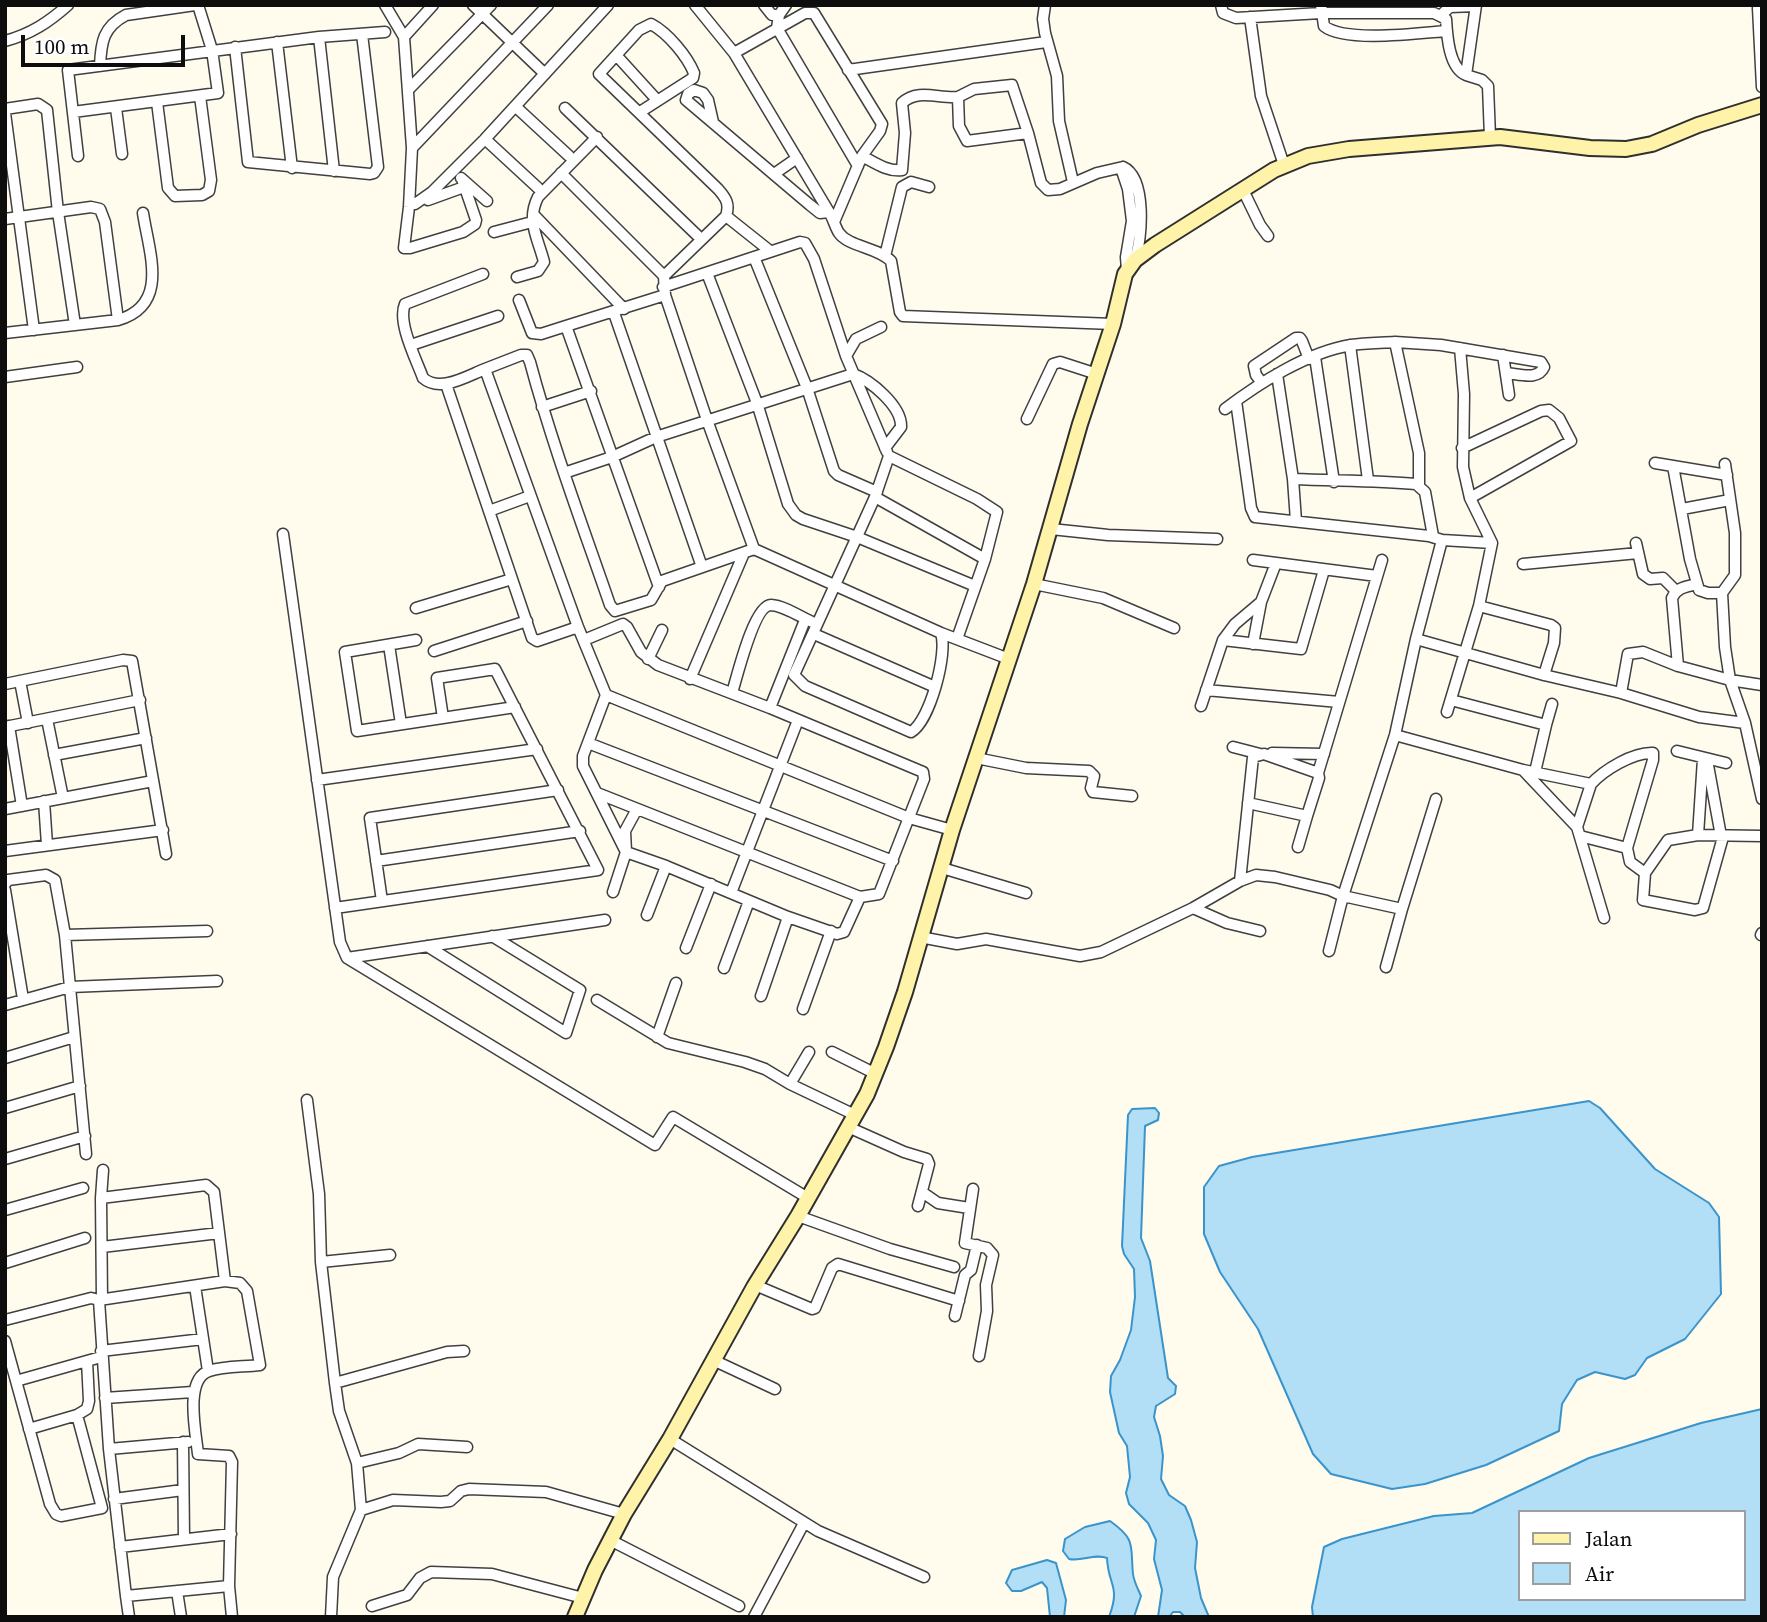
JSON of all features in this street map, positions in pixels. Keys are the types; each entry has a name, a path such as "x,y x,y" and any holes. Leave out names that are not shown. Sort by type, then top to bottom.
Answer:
{"street":[{"path":"5,41 45,25 68,5"},
{"path":"73,112 218,93 212,50 197,5 126,15 116,20 105,32 100,66"},
{"path":"385,5 404,37 409,89 412,205 403,245 406,248 473,227 476,220 463,183"},
{"path":"404,37 433,5"},
{"path":"473,5 545,74"},
{"path":"409,89 491,5"},
{"path":"412,148 548,5"},
{"path":"412,205 432,192 485,139 608,5"},
{"path":"695,5 734,53 832,217 840,235 885,256 893,264 900,312 905,317 1113,324"},
{"path":"764,5 772,15 779,15"},
{"path":"786,5 779,15 777,28 860,161 897,172 905,183"},
{"path":"1045,5 1043,19 1046,42 1056,76 1059,121 1073,182"},
{"path":"1221,5 1226,15 1250,17 1321,9 1437,11 1476,6 1466,75"},
{"path":"1758,8 1762,87"},
{"path":"1321,9 1322,21 1329,29 1355,34 1385,36 1447,31"},
{"path":"1437,11 1446,19 1455,66 1488,86 1490,137"},
{"path":"734,53 805,13 814,13 882,124 832,217"},
{"path":"1250,17 1261,96 1284,165"},
{"path":"640,112 693,78 694,73 666,35 651,24 646,24 599,74 725,197 729,207 726,216 701,239 664,286"},
{"path":"78,156 68,70 235,47 385,32"},
{"path":"235,47 247,159 255,164 370,174 378,167 362,34"},
{"path":"319,37 334,172"},
{"path":"277,42 292,168"},
{"path":"848,70 1046,42"},
{"path":"617,56 657,100"},
{"path":"575,1617 624,1514 670,1439 755,1285 798,1216 876,1074 905,992 952,830 1034,584 1062,484 1140,244 1135,206 1122,172 1123,167 1073,182 1054,191 1044,188 1012,85 974,89 958,97 929,94 916,96 902,103 904,157 902,170 897,172"},
{"path":"157,102 170,192 175,196 202,195 209,191 211,180 200,96"},
{"path":"958,97 959,126 967,141 1028,133"},
{"path":"34,330 8,158 5,111 38,104 47,110 58,212 75,326"},
{"path":"1131,265 1154,245 1243,190 1284,165 1308,156 1349,149 1490,137 1590,148 1626,149 1652,144 1707,122 1762,106"},
{"path":"516,107 569,156"},
{"path":"116,108 122,154"},
{"path":"565,108 701,239"},
{"path":"713,122 820,213 832,217"},
{"path":"517,277 538,271 544,262 532,218 538,197 597,137"},
{"path":"485,139 538,188"},
{"path":"774,174 797,158"},
{"path":"453,171 463,183 487,201"},
{"path":"561,173 664,286 749,551 690,679"},
{"path":"412,205 463,183"},
{"path":"905,183 929,187"},
{"path":"885,256 897,200 905,183"},
{"path":"1243,190 1268,236"},
{"path":"5,219 91,207 102,212 118,320"},
{"path":"5,333 118,320 140,311 150,293 152,278 143,213"},
{"path":"726,216 770,251"},
{"path":"494,232 532,218"},
{"path":"532,218 619,311 656,437 702,567"},
{"path":"519,300 532,333 541,334 619,311 664,286 770,251 800,242 808,246 846,356 887,452 995,510 997,516 985,559 957,639"},
{"path":"754,257 807,388 834,471 985,559"},
{"path":"707,273 757,403 792,510 803,519 857,537 975,586"},
{"path":"484,274 405,304 402,316 423,378 435,384 446,384 514,357 527,355 564,473 612,609 617,612 651,600 663,581 749,551 1009,659"},
{"path":"411,345 498,316"},
{"path":"566,326 659,587"},
{"path":"846,356 856,340 881,327"},
{"path":"1262,383 1254,366 1300,338 1312,358 1334,482"},
{"path":"1329,951 1343,897 1395,735 1438,538 1425,492 1419,485 1419,453 1395,342"},
{"path":"1225,409 1277,374 1350,345 1395,342 1460,348 1541,362 1544,368 1537,376 1506,373"},
{"path":"1350,345 1368,480"},
{"path":"1447,712 1479,606 1492,543 1470,498 1463,467 1464,394 1460,348"},
{"path":"1503,355 1509,395"},
{"path":"1027,419 1053,364 1060,362 1097,374"},
{"path":"5,377 77,367"},
{"path":"485,369 578,627 606,695 583,756 583,766 626,852 837,934 844,932 860,897"},
{"path":"564,473 612,457 656,437 757,403 853,374 865,378 893,405 901,418 901,427 887,452 876,494 794,675 805,686 911,732 920,725 935,687 944,647 941,633"},
{"path":"1277,374 1293,479 1296,521"},
{"path":"446,384 532,638 537,641 578,627"},
{"path":"542,407 591,391"},
{"path":"1236,401 1252,515 1269,520 1492,543"},
{"path":"1462,448 1549,410 1559,418 1571,441 1470,498"},
{"path":"1655,463 1726,470 1735,533 1736,568 1735,575 1722,593 1725,648 1730,681 1745,723 1762,799"},
{"path":"1673,466 1690,559 1699,590 1722,593"},
{"path":"1293,479 1334,482 1368,480 1419,485"},
{"path":"489,511 530,496"},
{"path":"1682,509 1730,500"},
{"path":"1051,529 1108,535 1217,539"},
{"path":"283,534 340,942 347,958 655,1145 673,1117 808,1198"},
{"path":"1523,564 1637,548 1645,577 1663,578 1676,591"},
{"path":"1298,847 1382,560"},
{"path":"1253,561 1377,576"},
{"path":"1253,644 1261,602 1276,564"},
{"path":"1223,640 1301,649 1324,570"},
{"path":"416,608 512,579"},
{"path":"1034,584 1103,598 1174,628"},
{"path":"1678,666 1672,598 1676,591 1697,584"},
{"path":"1201,706 1223,640 1235,624 1261,602"},
{"path":"732,693 755,620 762,608 769,605 805,620 815,629 935,687"},
{"path":"1479,606 1555,628 1554,643 1544,675"},
{"path":"770,708 805,620"},
{"path":"433,651 527,621"},
{"path":"584,640 623,624 648,659 658,666 770,708 923,772 924,779 879,894 860,897 597,793"},
{"path":"648,659 662,630"},
{"path":"1416,639 1544,675 1618,692 1699,717 1745,723"},
{"path":"416,640 345,652 357,731 515,706"},
{"path":"388,645 401,724"},
{"path":"1618,692 1628,654 1643,652 1678,666 1730,681 1762,685"},
{"path":"5,684 131,660 166,854"},
{"path":"335,908 597,872 599,868 495,668 437,678 443,718"},
{"path":"20,681 28,723"},
{"path":"1206,691 1339,702"},
{"path":"606,695 909,818 952,830"},
{"path":"22,806 10,770 7,727 140,700"},
{"path":"1451,700 1546,725"},
{"path":"1535,772 1552,704"},
{"path":"47,719 63,798"},
{"path":"731,893 798,720"},
{"path":"1395,735 1523,770 1591,784"},
{"path":"54,755 146,738"},
{"path":"588,743 893,861"},
{"path":"1233,747 1318,773"},
{"path":"317,780 537,749"},
{"path":"1677,751 1726,763"},
{"path":"1578,831 1591,784 1609,767 1645,753 1653,753 1627,848 1630,862 1643,872"},
{"path":"1240,881 1252,760 1256,755 1262,754 1324,754"},
{"path":"976,758 1026,768 1089,771 1094,776 1091,788 1093,792 1132,796"},
{"path":"1698,835 1705,759"},
{"path":"1705,759 1722,836 1705,905 1702,909 1643,901 1643,872 1668,840 1698,835 1722,836 1762,836"},
{"path":"1523,770 1578,831 1604,918"},
{"path":"5,809 153,781"},
{"path":"382,901 370,818 558,790"},
{"path":"1387,967 1436,799"},
{"path":"44,802 47,845"},
{"path":"1248,803 1307,816"},
{"path":"613,892 626,852 623,836 636,809"},
{"path":"5,851 163,830"},
{"path":"376,861 580,831"},
{"path":"1578,831 1627,848"},
{"path":"647,915 666,866"},
{"path":"942,867 1026,892"},
{"path":"5,884 8,880 46,875 55,880 65,935 86,1154"},
{"path":"920,937 963,944 986,939 1080,956 1101,952 1256,875 1275,877 1330,890 1343,897 1402,909"},
{"path":"685,948 710,884"},
{"path":"5,890 23,999"},
{"path":"724,968 749,901"},
{"path":"1193,908 1227,923 1260,931"},
{"path":"761,996 788,917"},
{"path":"347,958 605,920"},
{"path":"65,935 207,931"},
{"path":"803,1009 831,931"},
{"path":"427,946 566,1033 580,990 492,936"},
{"path":"5,1005 70,987 217,981"},
{"path":"657,1037 676,983"},
{"path":"597,1000 657,1037 690,1049 765,1069 904,1152 927,1159 929,1164 918,1206"},
{"path":"5,1058 74,1037"},
{"path":"790,1084 809,1052"},
{"path":"832,1052 876,1074"},
{"path":"5,1108 80,1086"},
{"path":"306,1100 319,1194 321,1262 335,1383 340,1411 357,1463 361,1510 333,1577 331,1617"},
{"path":"5,1159 85,1136"},
{"path":"103,1170 101,1354 114,1503 129,1617"},
{"path":"101,1198 206,1185 215,1192 225,1281"},
{"path":"5,1210 83,1188"},
{"path":"973,1189 964,1239 965,1242 992,1250 993,1255 986,1285 987,1311 979,1356"},
{"path":"922,1192 938,1203 970,1208"},
{"path":"798,1216 890,1250 954,1267"},
{"path":"102,1247 219,1233"},
{"path":"5,1263 85,1238"},
{"path":"956,1316 965,1275 971,1270 977,1245"},
{"path":"321,1262 390,1255"},
{"path":"755,1285 812,1309 815,1308 832,1268 838,1264 959,1301"},
{"path":"5,1320 91,1298 100,1300 225,1281 240,1283 247,1291 260,1365 208,1371 199,1378 193,1392 198,1454"},
{"path":"195,1286 208,1371"},
{"path":"16,1381 87,1361 101,1354 203,1339"},
{"path":"5,1341 50,1504 56,1514 61,1516 183,1490"},
{"path":"335,1383 454,1351 464,1352"},
{"path":"713,1360 775,1390"},
{"path":"29,1429 77,1415 87,1409 87,1361"},
{"path":"105,1398 193,1392"},
{"path":"77,1415 102,1508"},
{"path":"670,1439 804,1523 836,1540 924,1577"},
{"path":"109,1449 197,1441"},
{"path":"183,1442 184,1539"},
{"path":"357,1463 418,1444 467,1447"},
{"path":"183,1455 229,1456 232,1462 229,1586 232,1617"},
{"path":"361,1510 393,1500 450,1501 461,1491 469,1489 547,1492 624,1514"},
{"path":"754,1617 804,1523"},
{"path":"121,1547 231,1534"},
{"path":"610,1540 738,1606"},
{"path":"372,1606 407,1595 420,1578 431,1572 492,1574 583,1598"},
{"path":"126,1596 229,1586"},
{"path":"177,1591 181,1617"}],"water":[{"path":"1589,1101 1600,1108 1655,1169 1709,1203 1719,1217 1721,1294 1685,1339 1647,1358 1635,1375 1625,1379 1595,1372 1577,1380 1562,1404 1559,1431 1486,1465 1425,1484 1392,1489 1331,1474 1313,1454 1258,1329 1220,1272 1204,1234 1204,1187 1219,1166 1252,1157"},
{"path":"1155,1108 1159,1113 1158,1120 1145,1126 1141,1238 1150,1261 1168,1378 1176,1386 1175,1394 1156,1406 1154,1417 1163,1456 1161,1479 1169,1495 1185,1506 1191,1520 1197,1542 1195,1568 1201,1598 1209,1617 1185,1617 1180,1612 1173,1612 1169,1617 1158,1617 1162,1590 1154,1559 1156,1540 1148,1523 1129,1504 1126,1493 1130,1477 1127,1446 1119,1433 1110,1392 1111,1376 1131,1330 1135,1297 1134,1269 1122,1246 1128,1115 1132,1109"},
{"path":"1762,1409 1762,1617 1313,1617 1312,1607 1324,1547 1342,1539 1434,1516 1472,1513 1589,1458 1701,1423"},
{"path":"1110,1521 1125,1533 1130,1544 1134,1577 1141,1596 1134,1617 1109,1617 1114,1592 1107,1558 1097,1556 1069,1559 1063,1551 1065,1539 1085,1527"},
{"path":"1047,1560 1056,1563 1066,1600 1064,1617 1050,1617 1047,1588 1042,1582 1021,1591 1012,1591 1006,1583 1012,1570"}]}
